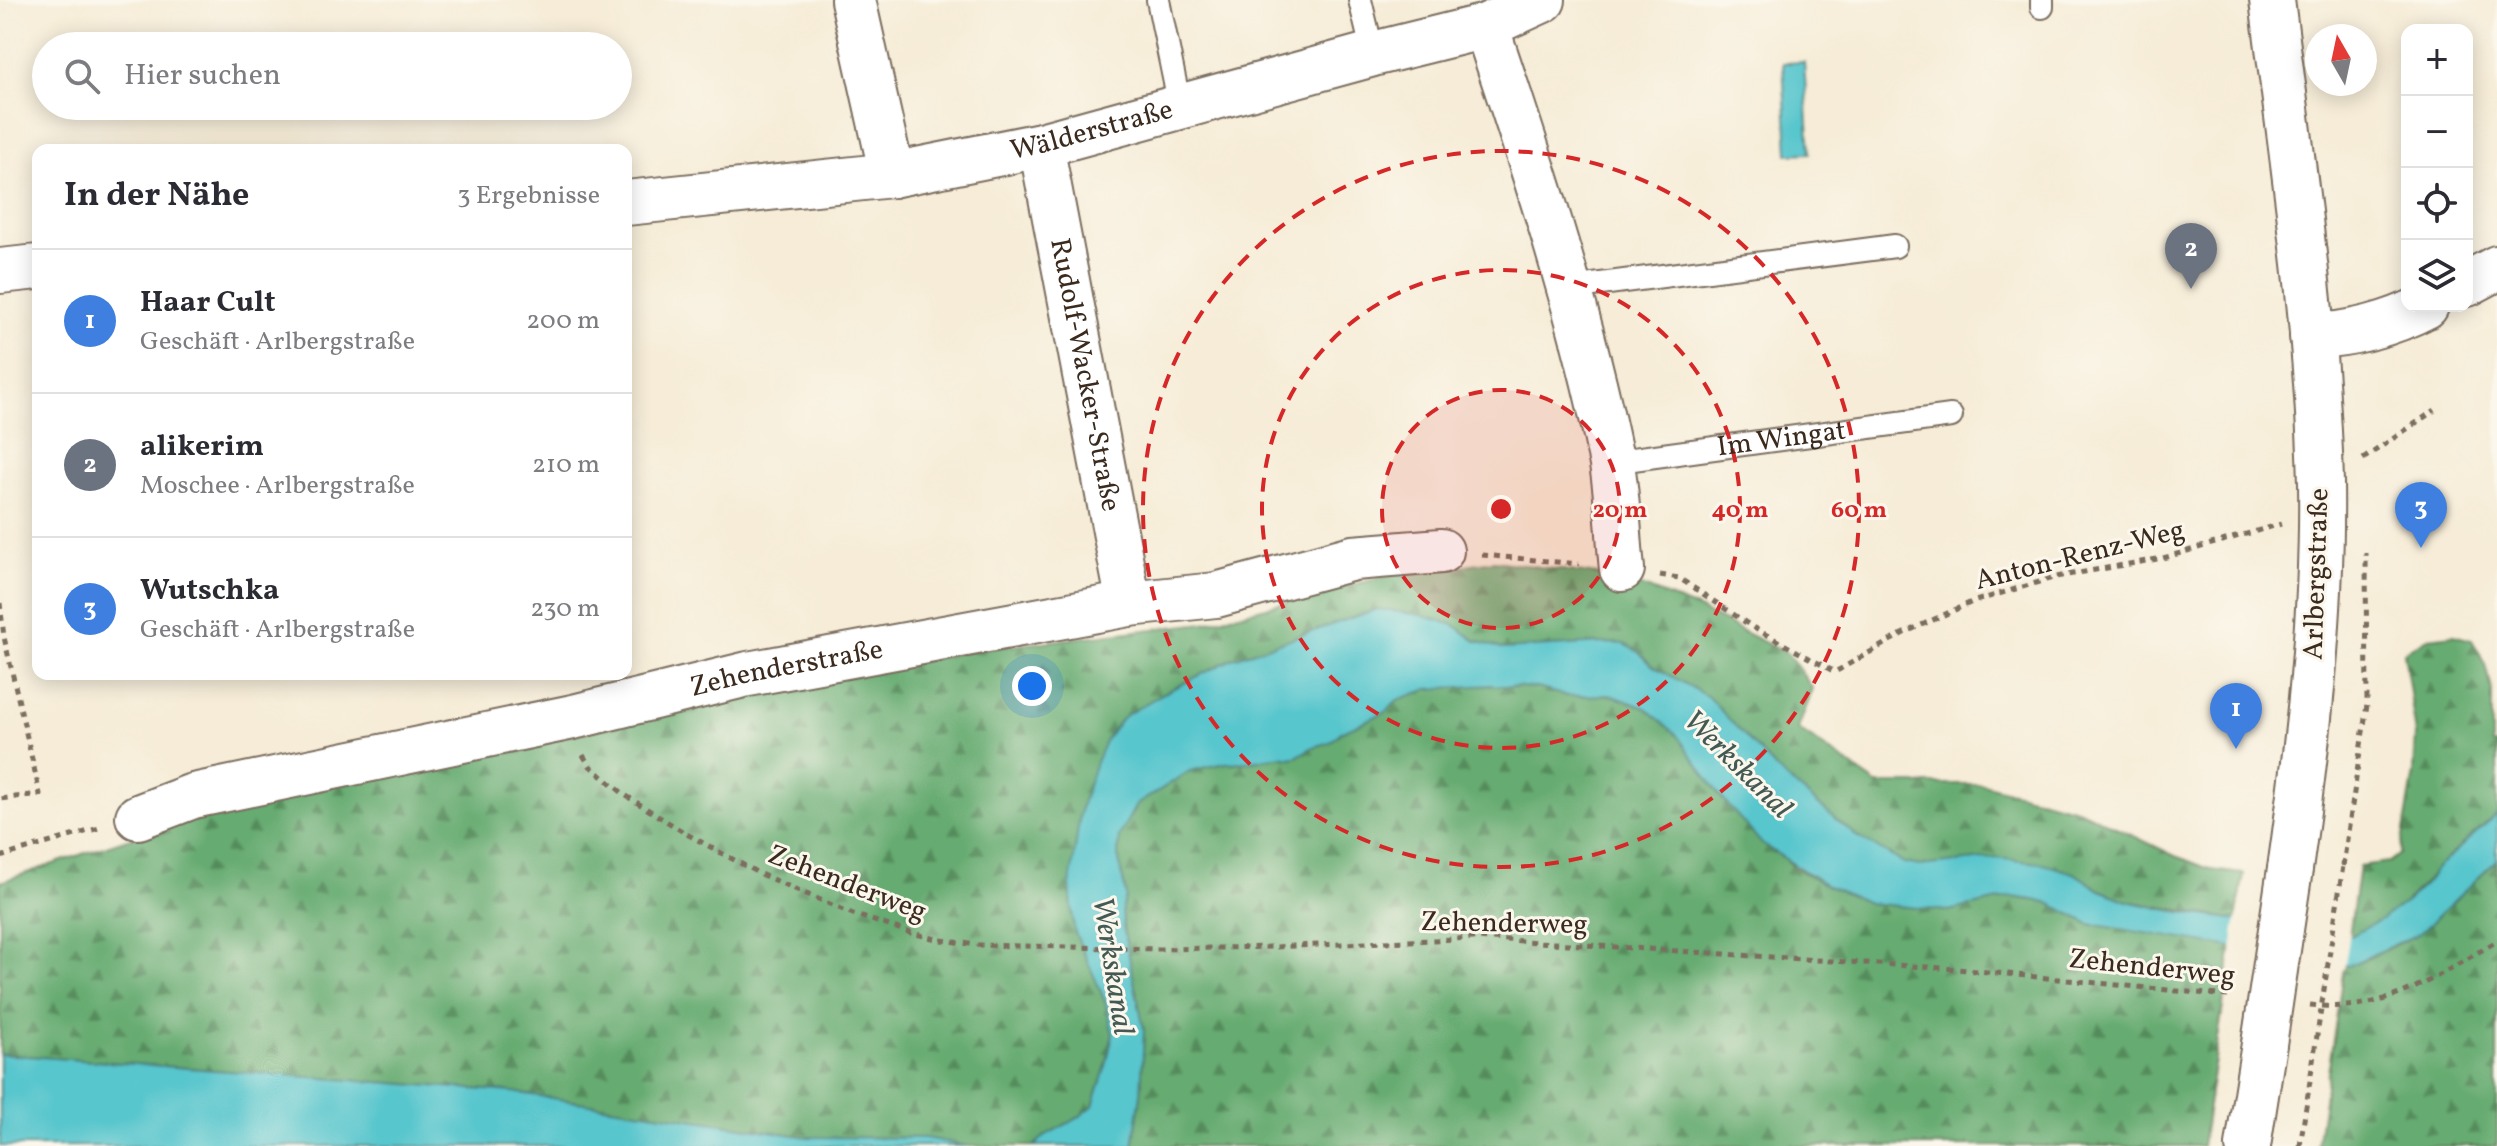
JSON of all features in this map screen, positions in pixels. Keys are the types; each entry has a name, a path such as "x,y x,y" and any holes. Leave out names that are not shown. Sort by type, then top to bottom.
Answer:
{"street":[{"path":"853,0 892,175"},
{"name":"Wälderstraße","path":"632,202 892,175 1041,145 1486,26 1543,0"},
{"name":"Arlbergstraße","path":"2248,1146 2290,869 2316,648 2321,485 2312,336 2272,0"},
{"path":"1486,26 1570,288 1611,462 1622,569"},
{"name":"Rudolf-Wacker-Straße","path":"1041,145 1129,604"},
{"path":"0,271 32,268"},
{"path":"2473,281 2497,268"},
{"path":"2312,336 2340,335 2415,312"},
{"name":"Zehenderstraße","path":"138,817 193,796 573,717 748,674 1129,604 1216,595 1353,558 1441,551"}],"lane":[{"path":"1158,0 1180,107"},
{"path":"1360,0 1373,54"},
{"path":"1570,288 1895,246"},
{"name":"Im Wingat","path":"1611,462 1951,416"}],"path":[{"path":"2359,462 2435,410"},
{"name":"Anton-Renz-Weg","path":"1441,551 1622,569 1679,578 1754,628 1835,672 1902,634 1972,602 2056,577 2163,558 2289,521"},
{"path":"0,603 2,638 40,794 0,799"},
{"name":"Zehenderweg","path":"573,717 578,745 590,766 625,795 685,833 760,874 853,914 911,933 977,945 1160,949 1476,938 1941,967 2235,997"},
{"path":"0,857 138,817"},
{"path":"2300,1146 2343,866"},
{"path":"2298,1004 2329,1007 2381,1002 2407,993 2497,941"}],"green space":[{"path":"1494,561 1621,578 1696,608 1788,654 1813,689 1798,729 1877,784 1983,784 2080,810 2171,854 2212,870 2244,874 2236,920 2127,901 2100,890 2074,873 1995,858 1920,866 1904,863 1856,836 1779,772 1707,696 1653,666 1624,644 1503,649 1476,641 1454,625 1378,609 1234,658 1162,694 1077,846 1070,885 1074,930 1105,1001 1113,1034 1106,1066 1093,1106 1034,1146 967,1146 925,1138 807,1137 512,1092 0,1054 0,882 210,811 974,650 1204,623 1387,576"},
{"path":"2453,635 2472,640 2486,664 2492,690 2492,745 2497,745 2497,814 2451,854 2398,908 2375,925 2349,936 2359,866 2389,862 2400,854 2414,773 2416,734 2404,652 2428,638"},
{"path":"1491,685 1537,688 1567,696 1611,695 1646,708 1676,733 1721,797 1794,867 1868,903 1948,911 2013,897 2047,902 2090,924 2232,946 2202,1146 1133,1146 1141,1094 1144,1030 1123,927 1122,909 1126,896 1118,855 1119,836 1136,805 1190,771 1225,763 1296,757 1330,742 1342,731 1388,711 1396,700 1429,688"},
{"path":"2497,860 2497,1146 2317,1146 2344,966 2364,960 2420,933"}],"water":[{"path":"1804,62 1810,153 1788,154 1783,63"},
{"name":"Werkskanal","path":"1378,609 1420,615 1454,625 1476,641 1503,649 1624,644 1653,666 1707,696 1779,772 1856,836 1904,863 1920,866 1995,858 2040,863 2074,873 2100,890 2127,901 2174,911 2351,936 2407,901 2437,868 2497,814 2497,860 2420,933 2348,966 2090,924 2047,902 2013,897 1948,911 1868,903 1828,886 1762,844 1721,797 1676,734 1646,708 1611,695 1567,696 1537,688 1491,685 1429,689 1397,700 1388,711 1342,731 1330,742 1296,757 1225,763 1190,771 1136,805 1119,836 1118,855 1126,896 1122,909 1123,927 1144,1030 1141,1094 1133,1146 1034,1146 1093,1106 1113,1034 1105,1001 1074,930 1070,885 1081,807 1106,739 1123,717 1234,658"},
{"path":"0,1054 512,1092 807,1137 925,1138 967,1146 0,1146"}],"pier":[{"path":"2237,916 2350,932 2344,970 2232,950"}],"place":[{"name":"alikerim","path":"2191,289"},
{"name":"Wutschka","path":"2421,548"},
{"name":"Haar Cult","path":"2236,749"}]}
